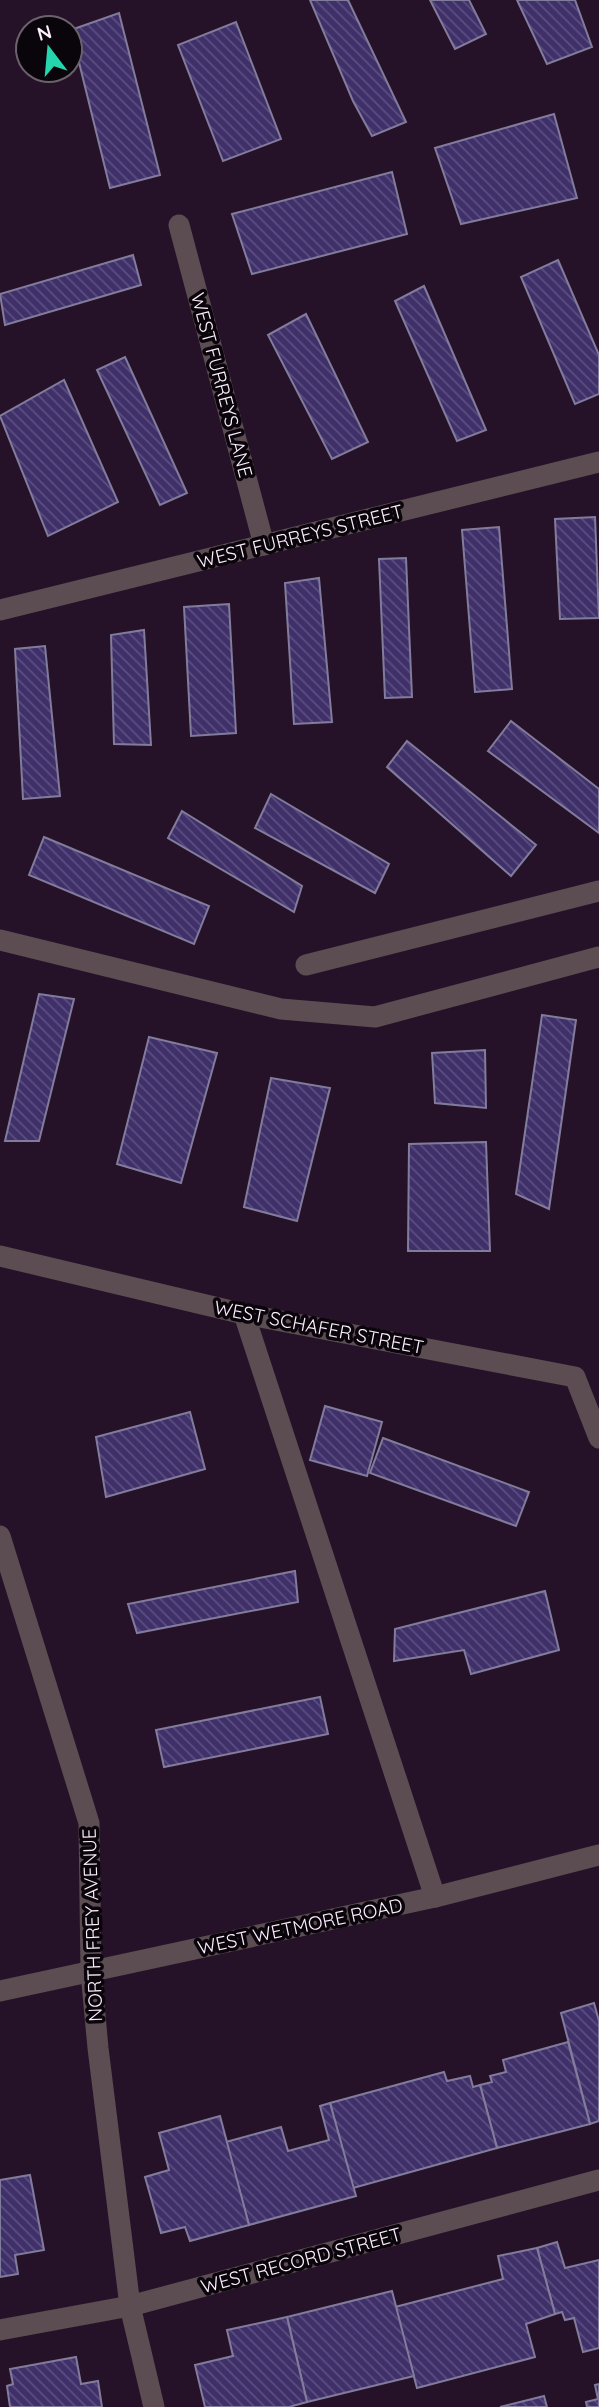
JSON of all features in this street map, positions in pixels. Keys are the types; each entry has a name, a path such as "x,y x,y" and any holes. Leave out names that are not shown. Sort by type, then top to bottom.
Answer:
{"street":[{"name":"WEST FURREYS LANE","path":"179,225 264,545"},
{"name":"WEST FURREYS STREET","path":"0,610 599,461"},
{"path":"306,965 599,891"},
{"path":"0,940 281,1009 374,1017 599,957"},
{"name":"WEST SCHAFER STREET","path":"0,1256 244,1314 575,1377 599,1438"},
{"path":"244,1314 435,1896"},
{"name":"NORTH FREY AVENUE","path":"0,1536 89,1823 90,1972 130,2306 154,2407"},
{"name":"WEST WETMORE ROAD","path":"0,1990 435,1896 599,1855"},
{"name":"WEST RECORD STREET","path":"0,2330 130,2306 599,2180"}],"building":[{"path":"310,0 348,0 406,122 372,136 353,101"},
{"path":"430,0 469,0 486,34 455,49"},
{"path":"517,0 575,0 592,47 547,64"},
{"path":"119,13 160,175 110,188 84,83 84,25"},
{"path":"236,22 281,139 223,161 178,45"},
{"path":"554,114 577,198 461,224 435,148"},
{"path":"392,172 407,234 252,274 232,214"},
{"path":"133,255 141,285 5,325 0,294"},
{"path":"558,260 599,355 599,394 575,404 521,277"},
{"path":"424,286 486,430 457,441 395,301"},
{"path":"306,314 368,442 332,459 268,335"},
{"path":"125,357 187,493 160,505 97,370"},
{"path":"64,380 118,502 48,536 0,416"},
{"path":"595,517 599,618 560,619 555,519"},
{"path":"499,527 512,689 475,692 462,530"},
{"path":"406,558 412,697 385,698 379,559"},
{"path":"319,578 332,722 294,724 285,583"},
{"path":"229,604 236,733 191,736 184,607"},
{"path":"144,630 151,745 114,744 111,635"},
{"path":"45,646 60,796 23,799 15,649"},
{"path":"511,721 599,789 599,833 488,751"},
{"path":"407,741 536,845 511,876 387,767"},
{"path":"271,794 389,864 375,893 255,828"},
{"path":"182,811 302,886 294,912 168,838"},
{"path":"44,837 209,906 194,944 29,875"},
{"path":"39,994 74,999 39,1141 5,1141"},
{"path":"542,1015 576,1020 549,1209 516,1194"},
{"path":"149,1037 217,1053 181,1183 117,1164"},
{"path":"485,1050 486,1108 435,1103 432,1053"},
{"path":"271,1078 330,1088 297,1221 244,1207"},
{"path":"486,1142 490,1251 408,1251 409,1144"},
{"path":"325,1406 382,1422 367,1476 310,1460"},
{"path":"190,1412 205,1469 106,1497 96,1437"},
{"path":"383,1438 529,1492 516,1526 370,1473"},
{"path":"295,1571 298,1602 137,1633 128,1604"},
{"path":"545,1591 559,1650 471,1674 464,1650 394,1661 395,1629"},
{"path":"320,1697 328,1734 164,1767 156,1730"},
{"path":"594,2003 599,2021 599,2121 590,2124 561,2013"},
{"path":"568,2042 590,2124 497,2148 480,2085 492,2082 490,2076 506,2072 503,2060"},
{"path":"444,2072 447,2081 470,2076 473,2087 480,2085 497,2148 353,2188 330,2103"},
{"path":"330,2103 356,2196 249,2225 226,2142 281,2127 288,2151 329,2140 320,2106"},
{"path":"220,2116 249,2225 190,2241 185,2227 161,2233 145,2177 169,2170 159,2133"},
{"path":"30,2175 44,2250 15,2255 18,2274 0,2277 0,2180"},
{"path":"557,2242 565,2268 599,2260 599,2348 583,2352 574,2318 565,2320 562,2312 555,2314 537,2248"},
{"path":"537,2248 555,2314 526,2324 535,2357 417,2388 395,2307 503,2279 498,2256"},
{"path":"392,2291 414,2376 307,2402 287,2317"},
{"path":"287,2317 307,2402 289,2407 205,2407 195,2365 233,2356 227,2330"},
{"path":"76,2357 81,2384 98,2381 102,2407 10,2407 7,2386 13,2384 10,2369"},
{"path":"599,2384 599,2407 587,2407 586,2402 598,2399 595,2385"},
{"path":"544,2396 547,2407 500,2407"}]}
